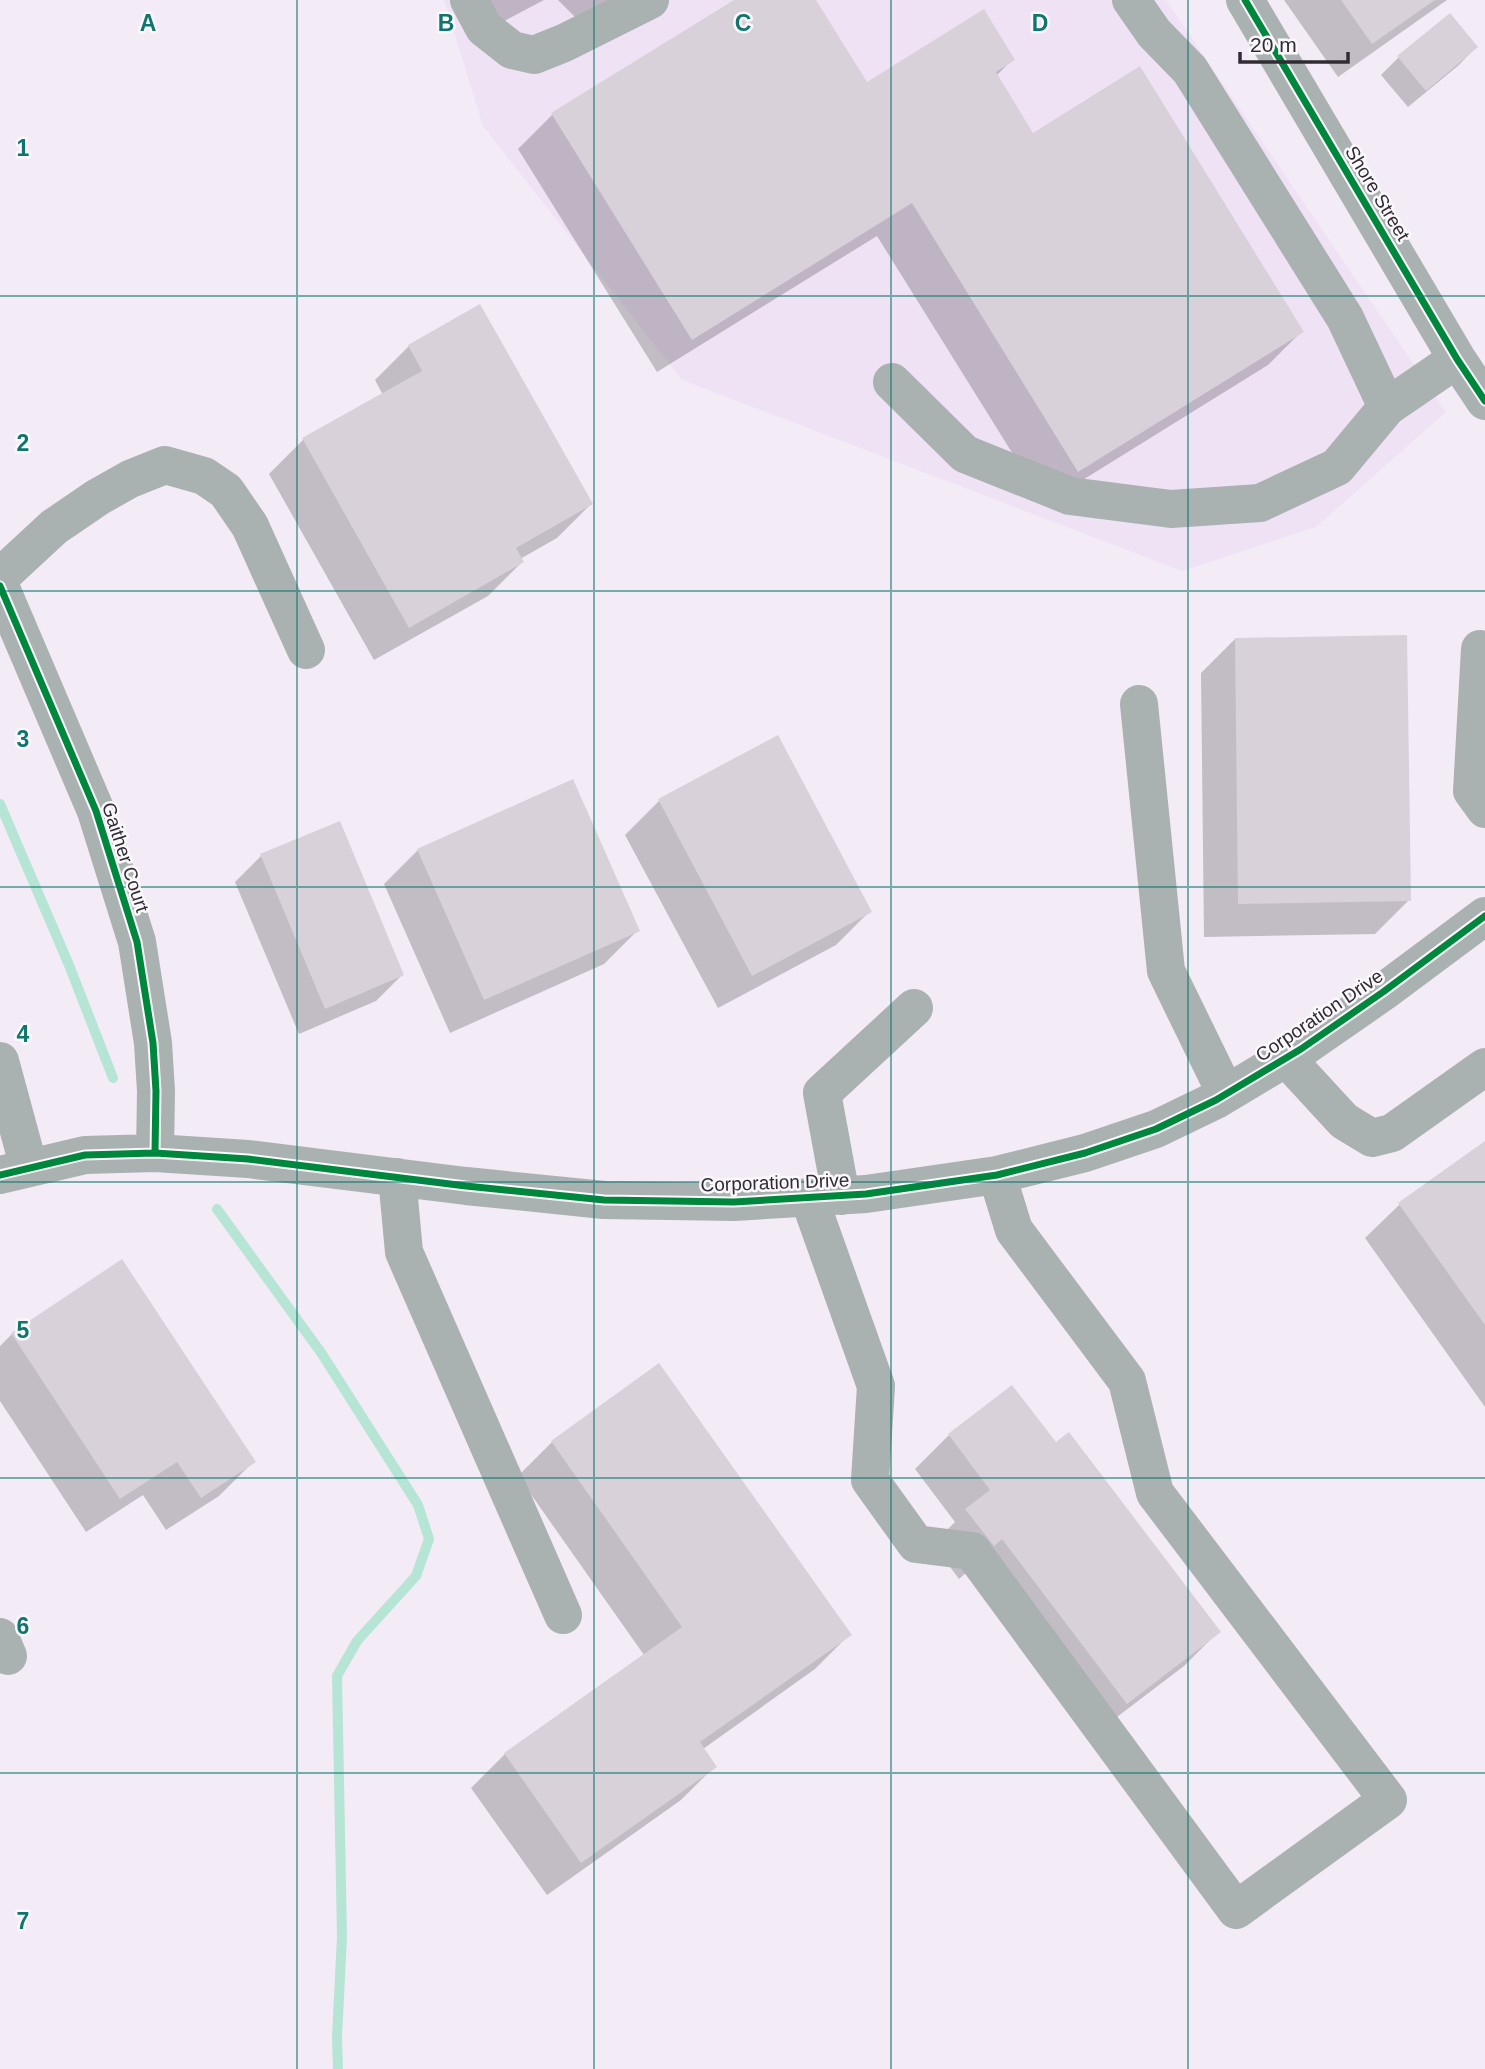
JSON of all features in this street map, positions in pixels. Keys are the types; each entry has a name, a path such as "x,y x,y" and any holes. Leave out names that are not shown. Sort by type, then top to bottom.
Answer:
{"street":[{"path":"469,0 484,29 512,50 534,55 650,0"},
{"path":"1131,0 1154,33 1190,70 1345,318 1387,407"},
{"name":"Shore Street","path":"1245,0 1457,359 1485,401"},
{"path":"892,382 965,454 1070,496 1171,509 1260,503 1337,467 1387,407 1457,359"},
{"path":"0,577 54,527 98,497 130,479 165,465 204,476 226,491 250,526 306,650"},
{"name":"Gaither Court","path":"0,586 96,811 137,942 153,1043 156,1091 155,1153"},
{"path":"1480,649 1472,791 1485,809"},
{"path":"1139,704 1167,971 1226,1094"},
{"name":"Corporation Drive","path":"14,1172 85,1155 155,1153 248,1159 604,1200 734,1202 866,1195 997,1175 1085,1153 1144,1133 1226,1094 1286,1058 1383,992 1485,916"},
{"path":"914,1008 822,1093 825,1197 876,1387 870,1480 916,1544 972,1551 1236,1910 1388,1800 1155,1493 1127,1381 1014,1230 997,1175"},
{"path":"1286,1058 1343,1121 1372,1138 1392,1133 1485,1068"},
{"path":"0,1061 14,1172"},
{"path":"397,1177 404,1252 563,1615"}],"shaded area":[{"path":"444,0 1166,0 1446,412 1316,527 1182,571 682,380 483,126"}],"building":[{"path":"734,0 816,0 867,82 984,9 1015,60 996,72 1033,133 1140,66 1304,332 1078,472 912,203 692,340 551,113"},
{"path":"1341,0 1435,0 1372,44"},
{"path":"1450,13 1478,47 1426,91 1397,56"},
{"path":"480,304 593,504 516,548 524,562 409,628 302,438 422,371 408,345"},
{"path":"1407,635 1411,901 1238,904 1235,638"},
{"path":"778,735 872,912 752,976 658,799"},
{"path":"573,779 640,931 484,1000 417,849"},
{"path":"340,821 404,975 325,1009 260,854"},
{"path":"1485,1141 1485,1325 1398,1203"},
{"path":"122,1259 256,1462 201,1498 177,1462 120,1499 11,1333"},
{"path":"659,1363 852,1635 700,1742 717,1767 581,1863 504,1753 682,1627 551,1441"},
{"path":"1012,1385 1056,1442 1069,1432 1221,1632 1127,1704 1002,1539 994,1546 965,1509 990,1490 948,1434"}],"waterway":[{"path":"0,804 69,965 113,1078"},
{"path":"217,1209 322,1354 418,1505 429,1539 416,1576 357,1641 337,1676 342,1937 338,2069"}],"cycle path":[{"path":"1245,0 1457,359 1485,401"},
{"path":"0,586 96,811 137,942 153,1043 156,1091 155,1153"},
{"path":"0,1175 85,1155 155,1153 248,1159 604,1200 734,1202 866,1194 997,1175 1085,1153 1156,1129 1216,1100 1301,1049 1485,916"}]}
